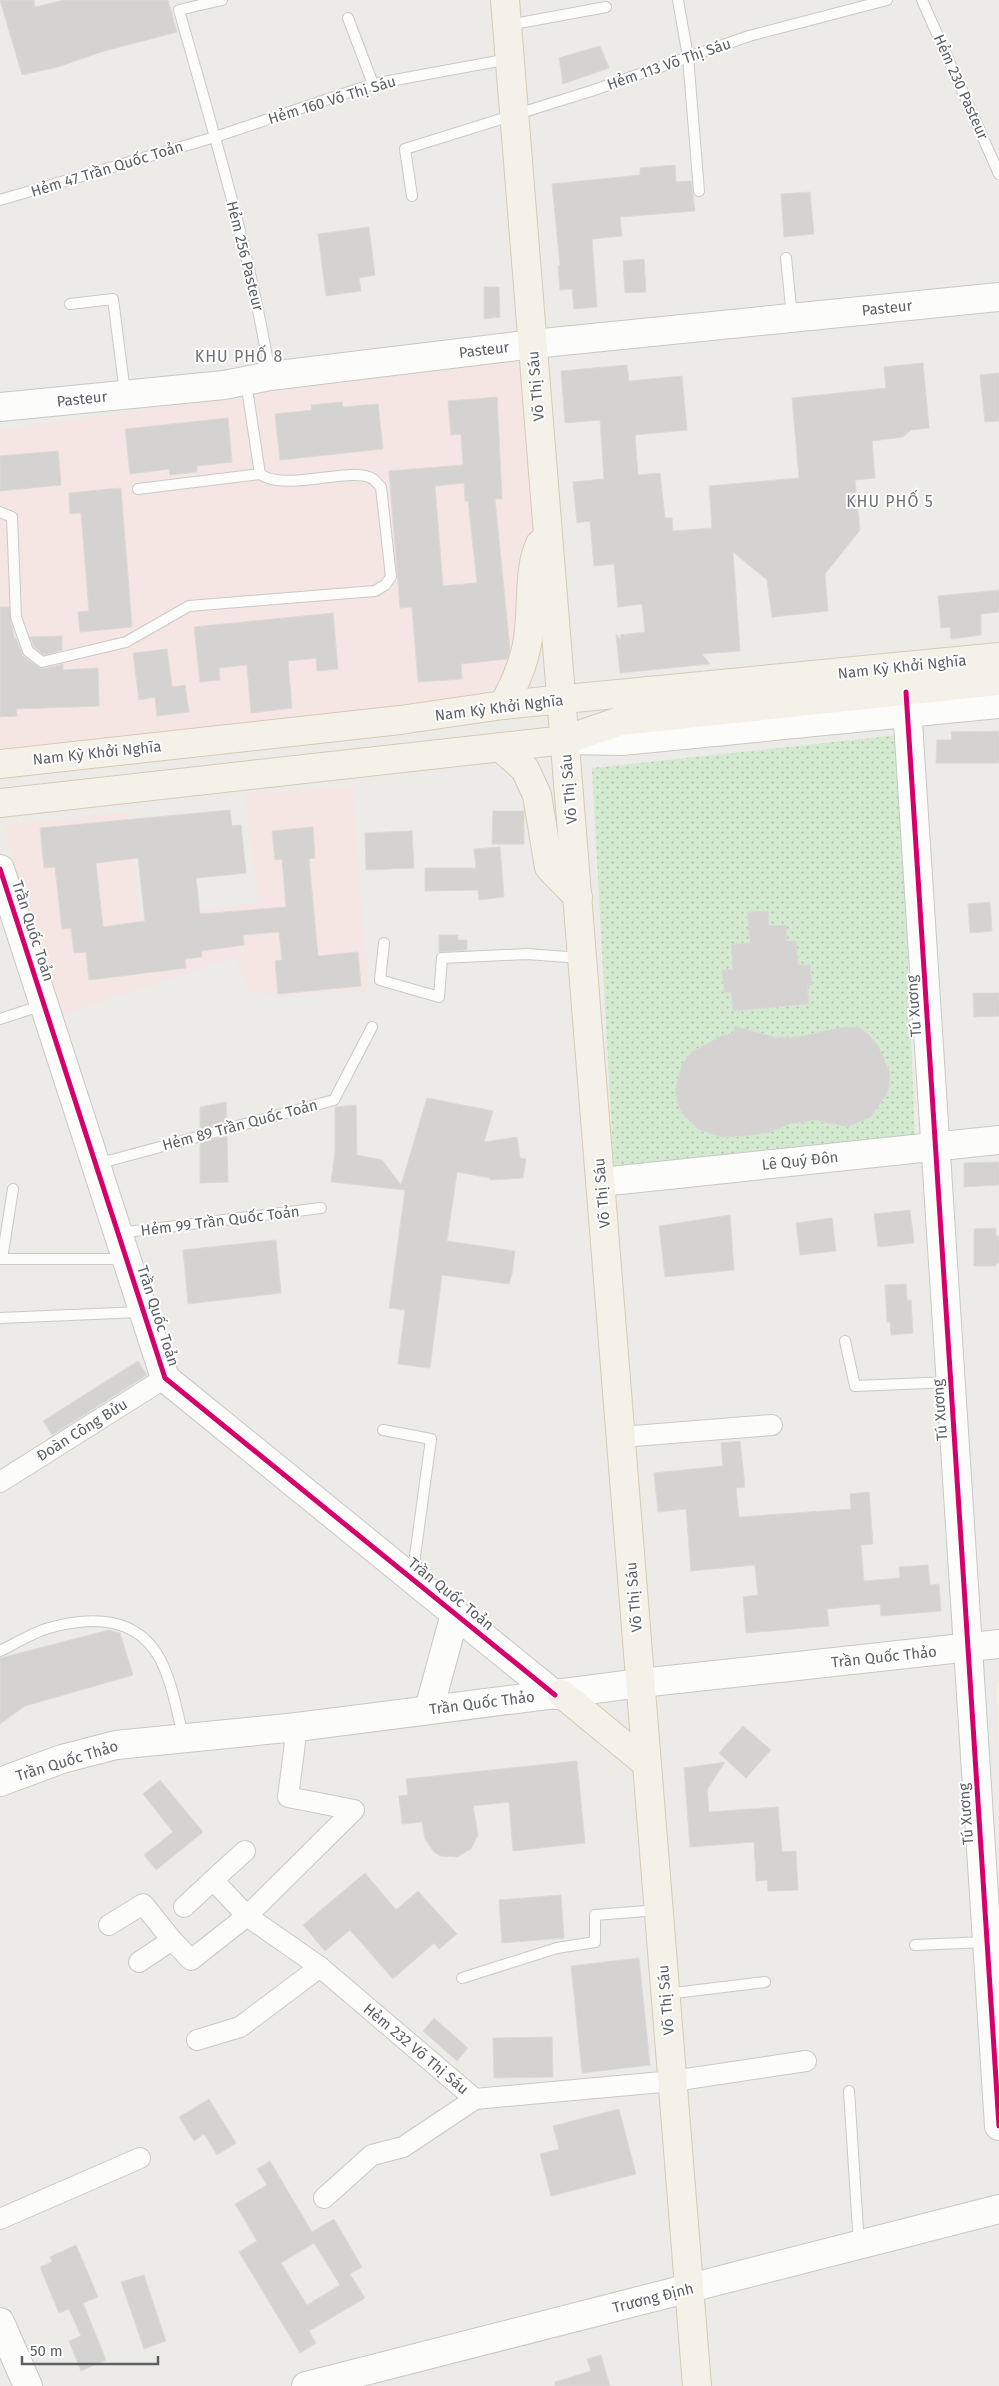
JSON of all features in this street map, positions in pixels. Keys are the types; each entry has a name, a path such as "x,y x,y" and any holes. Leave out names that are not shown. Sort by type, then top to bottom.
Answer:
{"main road":[{"name":"Võ Thị Sáu","path":"506,13 697,2386"},
{"path":"503,705 520,677 529,630 537,550 548,530"},
{"name":"Nam Kỳ Khởi Nghĩa","path":"0,764 400,720 503,705 999,657"},
{"name":"Nam Kỳ Khởi Nghĩa","path":"0,804 565,740 620,721 907,703 999,681"},
{"path":"500,748 526,769 537,795 549,867 578,897"},
{"path":"559,1694 647,1764"}],"street":[{"name":"Pasteur","path":"0,407 125,394 533,344 999,297"},
{"name":"Nam Kỳ Khởi Nghĩa","path":"907,703 999,704"},
{"name":"Tú Xương","path":"907,703 999,2126"},
{"name":"Trần Quốc Toản","path":"0,869 165,1378 455,1614 559,1694"},
{"name":"Lê Quý Đôn","path":"601,1182 999,1140"},
{"name":"Đoàn Công Bửu","path":"0,1482 165,1378"},
{"path":"621,1437 772,1425"},
{"name":"Trần Quốc Toản","path":"429,1709 455,1614"},
{"name":"Trần Quốc Thảo","path":"0,1782 62,1759 116,1745 183,1736 297,1727 641,1683 999,1644"},
{"path":"109,1925 144,1904 172,1940 191,1960 247,1916 354,1810 288,1797 297,1727"},
{"path":"184,1907 245,1851"},
{"name":"Hẻm 232 Võ Thị Sáu","path":"212,1880 247,1916 320,1967 475,2099 673,2081 806,2061"},
{"path":"139,1962 172,1940"},
{"path":"196,2040 240,2028 320,1967"},
{"path":"324,2198 372,2155 403,2147 475,2099"},
{"path":"0,2219 140,2158"},
{"name":"Trương Định","path":"306,2386 999,2209"},
{"path":"0,2322 28,2386"}],"lane":[{"name":"Hẻm 256 Pasteur","path":"222,0 179,10 215,137 255,294 260,474"},
{"path":"678,0 688,57 699,190"},
{"name":"Hẻm 113 Võ Thị Sáu","path":"412,196 405,149 590,91 749,36 825,14 887,0"},
{"name":"Hẻm 230 Pasteur","path":"922,0 999,174"},
{"path":"506,13 606,7"},
{"path":"348,18 373,84"},
{"name":"Hẻm 160 Võ Thị Sáu","path":"215,137 373,84 510,58"},
{"name":"Hẻm 47 Trần Quốc Toản","path":"0,200 215,137"},
{"path":"786,258 792,318"},
{"path":"70,304 113,299 125,394"},
{"path":"0,512 12,517 16,617 28,651 42,662 126,642 189,606 376,591 386,585 391,577 389,544 381,487 372,478 352,476 308,480 268,480 260,474 138,489"},
{"path":"384,943 380,980 439,996 442,958 527,954 583,958"},
{"path":"0,1018 44,1005"},
{"name":"Hẻm 89 Trần Quốc Toản","path":"96,1164 334,1100 372,1026"},
{"path":"13,1188 4,1223 1,1259 126,1259"},
{"name":"Hẻm 99 Trần Quốc Toản","path":"118,1233 321,1208"},
{"path":"0,1318 144,1312"},
{"path":"845,1341 855,1386 951,1382"},
{"path":"383,1430 432,1438 415,1556 416,1582"},
{"path":"0,1651 47,1628 87,1620 130,1626 150,1643 160,1659 183,1736"},
{"path":"462,1978 557,1948 595,1942 595,1915 659,1910"},
{"path":"915,1945 987,1942"},
{"path":"666,1994 765,1982"},
{"path":"849,2091 860,2246"}],"shaded area":[{"path":"523,357 533,528 518,554 519,658 511,674 490,689 467,697 16,754 0,749 0,430"},
{"path":"353,787 368,990 283,995 248,991 235,957 62,1015 3,825 127,812 140,916 259,903 244,794"},
{"path":"999,1681 999,1747 996,1685"}],"green space":[{"path":"899,735 915,1140 614,1171 592,768"}],"building":[{"path":"0,0 34,0 35,7 64,0 168,0 177,32 101,52 58,67 22,75"},
{"path":"600,46 609,68 563,84 559,58"},
{"path":"675,165 676,182 691,181 695,211 620,217 622,236 592,239 597,307 574,309 572,289 560,290 558,266 560,266 552,184 640,175 640,168"},
{"path":"810,192 814,234 784,237 781,194"},
{"path":"369,227 375,275 359,278 361,291 326,296 318,234"},
{"path":"644,259 646,292 625,293 623,261"},
{"path":"484,287 499,287 500,317 484,319"},
{"path":"923,363 929,428 911,430 903,437 872,441 875,478 855,480 860,530 825,574 828,611 772,617 767,580 733,552 740,651 702,654 710,664 620,673 616,634 621,640 620,635 645,632 642,604 618,607 614,564 594,566 590,521 577,523 573,482 604,479 600,420 565,423 561,371 627,365 629,381 682,376 687,430 635,435 638,475 660,473 665,518 672,518 673,531 712,528 709,486 799,478 792,398 886,388 884,367"},
{"path":"999,373 999,421 985,422 980,375"},
{"path":"497,397 502,499 495,499 510,649 507,659 461,664 462,679 418,682 412,607 400,608 389,471 463,465 461,434 451,435 448,401","holes":["464,483 465,501 468,501 477,583 443,586 435,486"]},
{"path":"342,402 343,407 378,404 383,449 280,460 275,414 312,410 311,405"},
{"path":"228,418 232,462 197,466 197,472 170,475 169,469 130,474 125,429"},
{"path":"58,451 61,485 0,491 0,456"},
{"path":"121,488 132,627 80,632 78,612 89,611 81,513 70,514 69,493"},
{"path":"999,590 999,612 981,614 981,635 951,639 950,627 941,628 938,596"},
{"path":"0,607 9,607 14,638 16,638 23,656 38,667 44,669 63,664 63,670 98,668 99,706 16,709 17,716 0,717"},
{"path":"333,613 338,669 317,671 316,658 288,661 292,708 251,713 247,665 219,668 220,680 200,682 194,627"},
{"path":"62,636 62,650 44,655 34,647 30,637"},
{"path":"167,649 172,687 185,685 189,712 157,716 155,697 139,700 133,653"},
{"path":"999,731 999,763 936,763 937,740 952,740 951,732"},
{"path":"230,810 232,826 241,825 246,873 196,878 200,914 286,907 282,859 275,860 272,831 313,827 315,858 309,859 318,956 358,952 361,986 278,994 275,961 282,960 279,932 243,935 244,945 201,951 202,957 185,959 186,968 89,980 86,952 74,953 71,928 62,929 55,867 44,868 40,828","holes":["138,858 145,921 103,927 96,863"]},
{"path":"493,811 524,811 524,844 492,844"},
{"path":"412,831 414,868 366,870 365,833"},
{"path":"500,847 504,897 479,900 478,890 425,891 425,868 476,868 474,849"},
{"path":"990,902 992,931 970,933 968,904"},
{"path":"768,911 769,926 786,925 787,941 796,941 798,965 810,964 812,985 807,986 809,1004 733,1011 731,992 724,993 722,970 733,969 731,944 750,943 747,912"},
{"path":"439,935 458,935 458,940 467,940 467,950 439,952"},
{"path":"973,993 999,993 999,1016 974,1017"},
{"path":"734,1026 775,1037 791,1038 844,1027 860,1028 878,1045 890,1073 889,1087 871,1117 848,1127 814,1120 790,1124 768,1133 735,1137 722,1137 700,1130 680,1110 675,1092 682,1064 692,1052 723,1035 734,1033"},
{"path":"427,1098 493,1111 484,1142 517,1137 520,1158 526,1159 523,1178 490,1180 490,1178 457,1172 447,1241 515,1251 512,1274 509,1284 442,1275 430,1368 398,1364 405,1310 389,1308 405,1190 331,1182 335,1152 335,1107 356,1105 357,1155 382,1160 401,1185"},
{"path":"226,1102 227,1122 200,1129 200,1107"},
{"path":"227,1136 228,1182 200,1183 200,1143"},
{"path":"999,1162 999,1185 964,1187 964,1163"},
{"path":"910,1210 914,1243 878,1247 874,1214"},
{"path":"730,1215 734,1270 665,1277 659,1226"},
{"path":"832,1218 836,1251 800,1255 796,1223"},
{"path":"996,1228 996,1236 999,1236 999,1263 996,1263 996,1266 974,1266 974,1229"},
{"path":"276,1240 281,1293 188,1304 183,1250"},
{"path":"906,1284 907,1300 911,1300 913,1333 891,1335 890,1322 887,1322 885,1285"},
{"path":"138,1361 147,1375 52,1435 43,1421"},
{"path":"740,1441 745,1487 736,1488 739,1517 851,1509 850,1494 869,1492 873,1544 861,1545 864,1581 900,1578 899,1567 928,1565 930,1585 939,1584 941,1611 881,1616 880,1604 827,1609 829,1626 746,1633 743,1597 758,1595 755,1565 691,1571 686,1509 658,1512 654,1473 723,1466 721,1443"},
{"path":"109,1630 120,1633 133,1675 25,1706 0,1724 0,1658"},
{"path":"743,1726 771,1750 746,1778 719,1753"},
{"path":"577,1761 585,1843 513,1851 509,1802 473,1806 478,1835 471,1849 457,1857 441,1856 434,1852 425,1839 422,1822 402,1824 399,1796 408,1795 406,1779"},
{"path":"725,1762 707,1790 709,1812 778,1807 782,1852 796,1851 798,1890 768,1891 767,1880 756,1881 754,1842 690,1847 684,1768"},
{"path":"160,1780 203,1832 156,1870 144,1855 173,1832 143,1794"},
{"path":"365,1873 396,1910 418,1891 457,1934 439,1949 434,1943 393,1979 350,1930 325,1951 303,1925"},
{"path":"561,1895 564,1938 502,1943 499,1900"},
{"path":"639,1958 650,2065 582,2073 571,1966"},
{"path":"434,2018 468,2048 457,2061 423,2031"},
{"path":"552,2037 553,2077 494,2078 493,2038"},
{"path":"209,2099 236,2143 217,2155 204,2134 194,2141 179,2117"},
{"path":"619,2109 636,2174 551,2196 540,2154 559,2149 553,2126"},
{"path":"270,2161 312,2232 334,2219 362,2267 350,2274 365,2298 309,2331 316,2343 300,2353 239,2252 257,2241 235,2204 267,2185 257,2169","holes":["314,2243 340,2285 307,2305 281,2263"]},
{"path":"76,2245 98,2297 83,2303 106,2360 81,2371 69,2341 81,2336 69,2309 59,2313 40,2267 52,2262 50,2257"},
{"path":"144,2275 166,2341 144,2349 121,2282"},
{"path":"601,2355 610,2386 555,2386 555,2382 591,2371 587,2359"}],"cycle path":[{"path":"906,692 999,2126"},
{"path":"0,869 165,1378 555,1695"}],"district":[{"name":"KHU PHỐ 8","path":"239,356"},
{"name":"KHU PHỐ 5","path":"890,501"}]}
